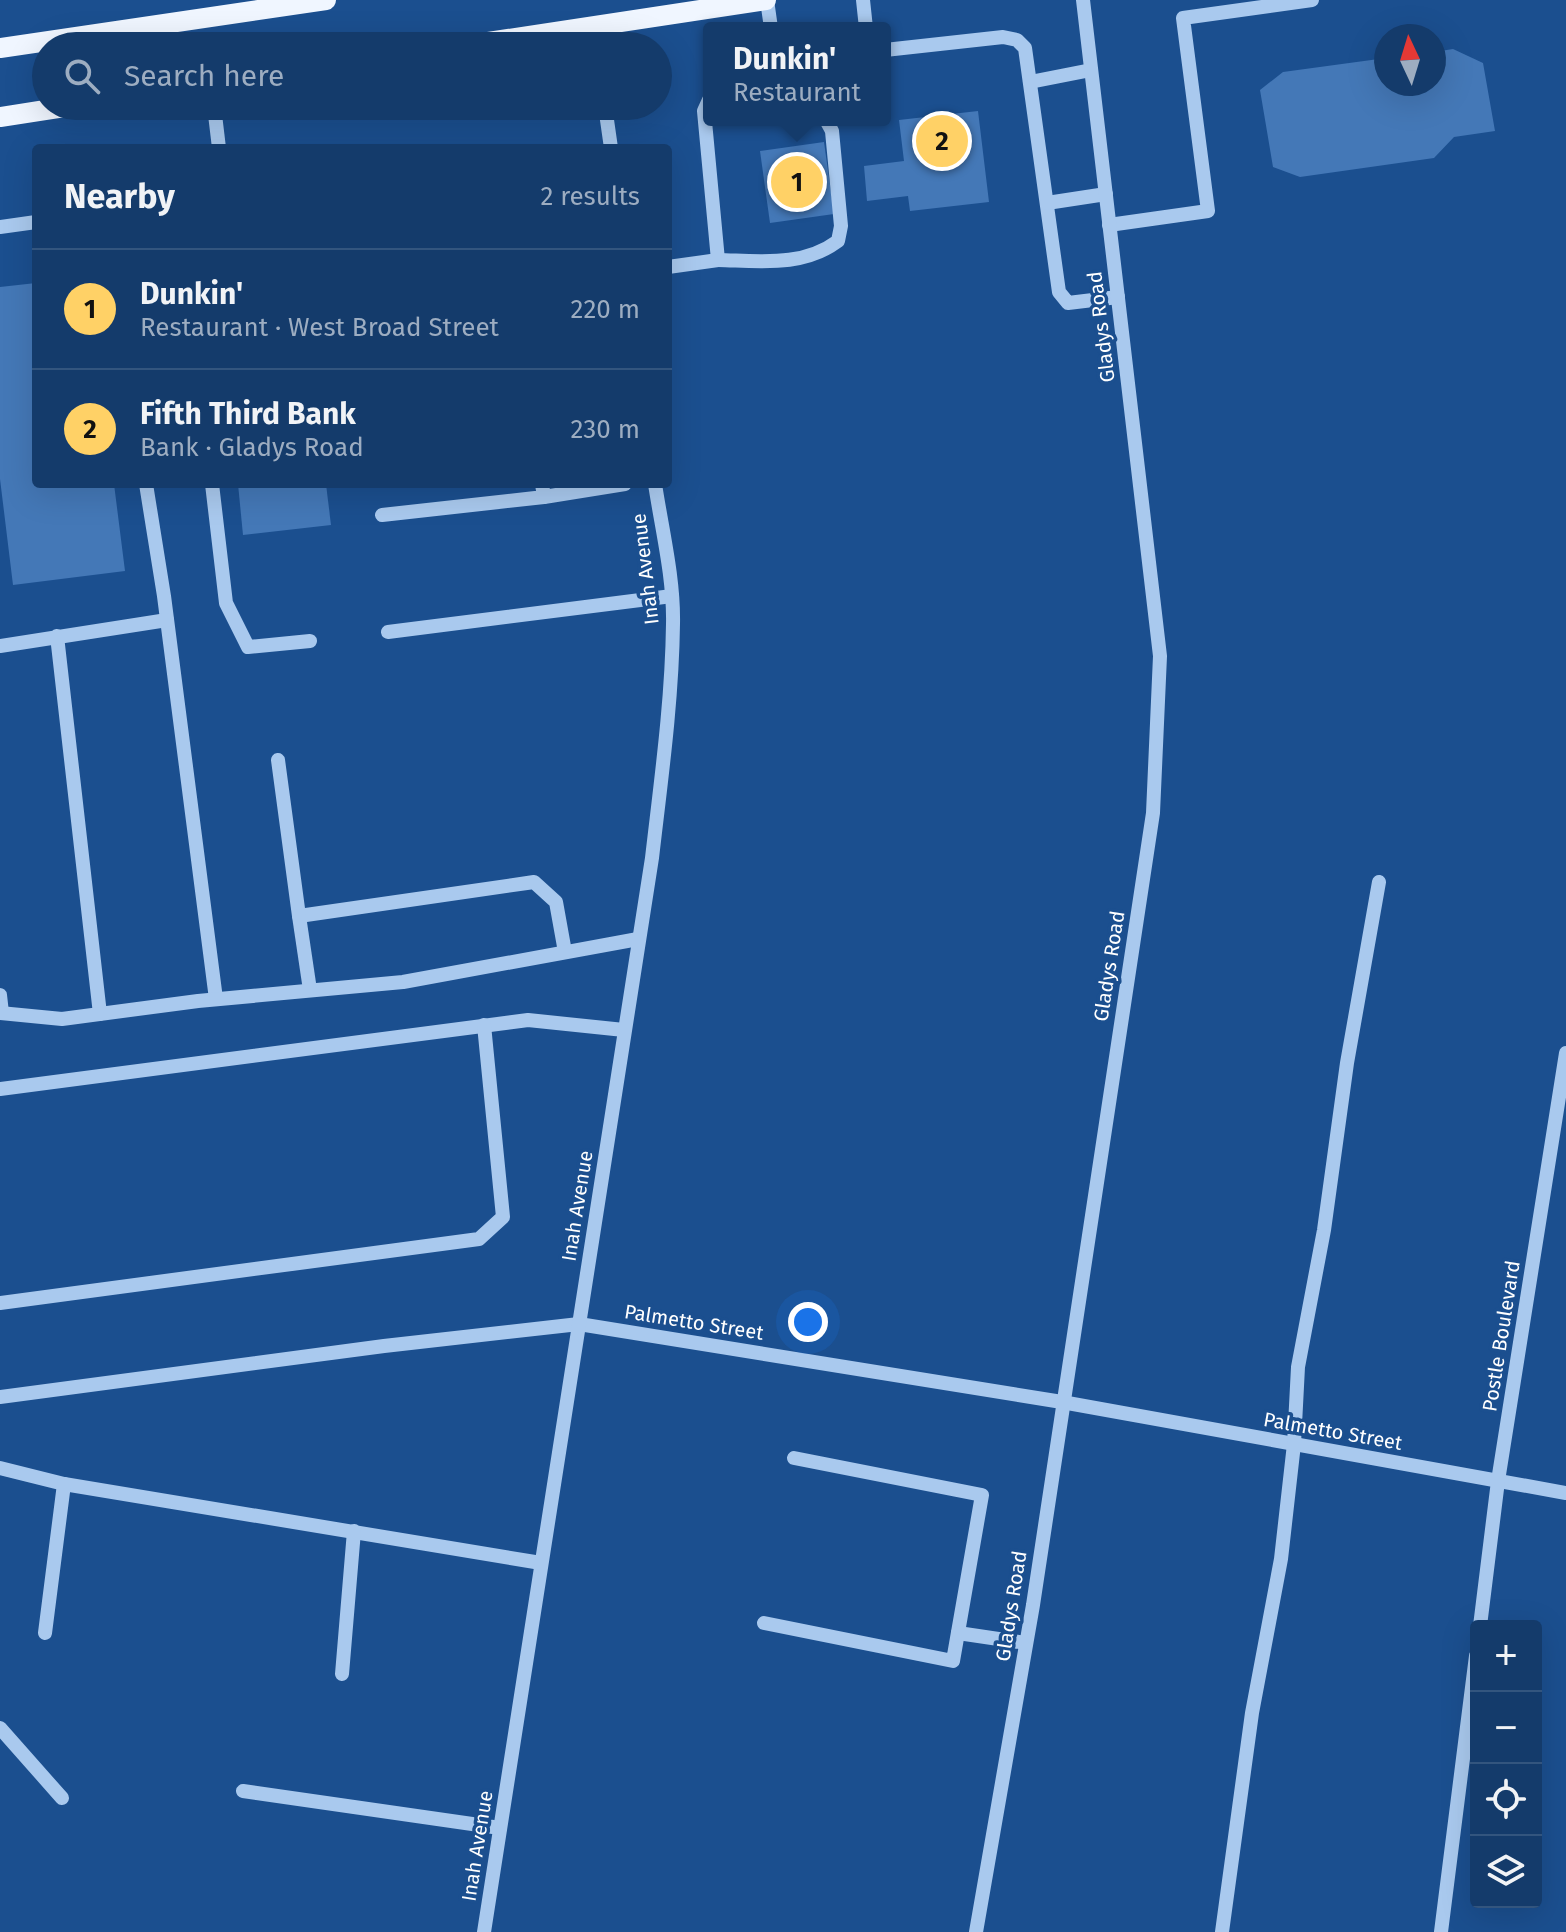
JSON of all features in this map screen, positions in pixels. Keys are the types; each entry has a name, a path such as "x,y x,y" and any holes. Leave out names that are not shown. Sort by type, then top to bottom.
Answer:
{"main road":[{"path":"109,32 326,0"},
{"path":"613,32 767,0"},
{"path":"0,48 32,43"},
{"path":"0,117 32,112"}],"street":[{"path":"767,0 770,22"},
{"path":"863,0 865,22"},
{"name":"Gladys Road","path":"976,1932 1026,1643 1153,813 1160,694 1160,656 1083,0"},
{"path":"1109,225 1208,211 1183,18 1312,0"},
{"path":"891,49 1003,37 1017,40 1025,48 1061,297 1068,303 1118,297"},
{"path":"1030,82 1091,70"},
{"path":"216,120 219,144"},
{"path":"607,120 610,144"},
{"path":"705,126 718,260"},
{"path":"672,266 718,260 793,261 823,252 838,241 841,226 829,126"},
{"path":"1047,203 1106,194"},
{"path":"0,227 32,223"},
{"path":"147,488 167,620 216,999"},
{"path":"212,488 226,603 248,647 310,641"},
{"path":"382,515 570,488"},
{"name":"Inah Avenue","path":"484,1932 665,752 673,623 672,596 656,488"},
{"path":"388,632 672,596"},
{"path":"0,646 167,620"},
{"path":"57,636 100,1014"},
{"path":"278,760 310,990"},
{"path":"299,916 534,882 556,902 565,952"},
{"path":"1222,1932 1252,1713 1281,1559 1294,1444 1298,1367 1324,1230 1347,1063 1379,882"},
{"path":"0,995 1,1013 62,1019 216,999 403,982 638,939"},
{"path":"0,1089 528,1020 624,1030"},
{"path":"0,1303 479,1239 503,1217 484,1025"},
{"name":"Postle Boulevard","path":"1481,1620 1498,1481 1566,1053"},
{"name":"Palmetto Street","path":"0,1397 384,1346 579,1324 1062,1402 1566,1493"},
{"path":"764,1623 953,1661 982,1495 794,1458"},
{"path":"0,1468 64,1484 541,1563"},
{"path":"45,1633 64,1484"},
{"path":"342,1674 354,1531"},
{"path":"958,1633 1026,1643"},
{"path":"1441,1932 1471,1692"},
{"path":"0,1728 62,1798"},
{"path":"243,1791 500,1828"}],"building":[{"path":"1453,49 1483,63 1495,131 1454,137 1434,158 1300,177 1273,167 1260,90 1283,72 1374,60 1374,96 1446,96 1446,50"},
{"path":"978,111 989,202 910,211 908,196 867,201 864,166 904,161 899,120"},
{"path":"824,142 834,214 770,223 760,151"},
{"path":"32,283 32,488 115,488 125,571 13,585 0,479 0,287"},
{"path":"238,488 326,488 331,525 243,535"}],"place":[{"name":"Fifth Third Bank","path":"942,141"},
{"name":"Dunkin'","path":"797,182"}]}
